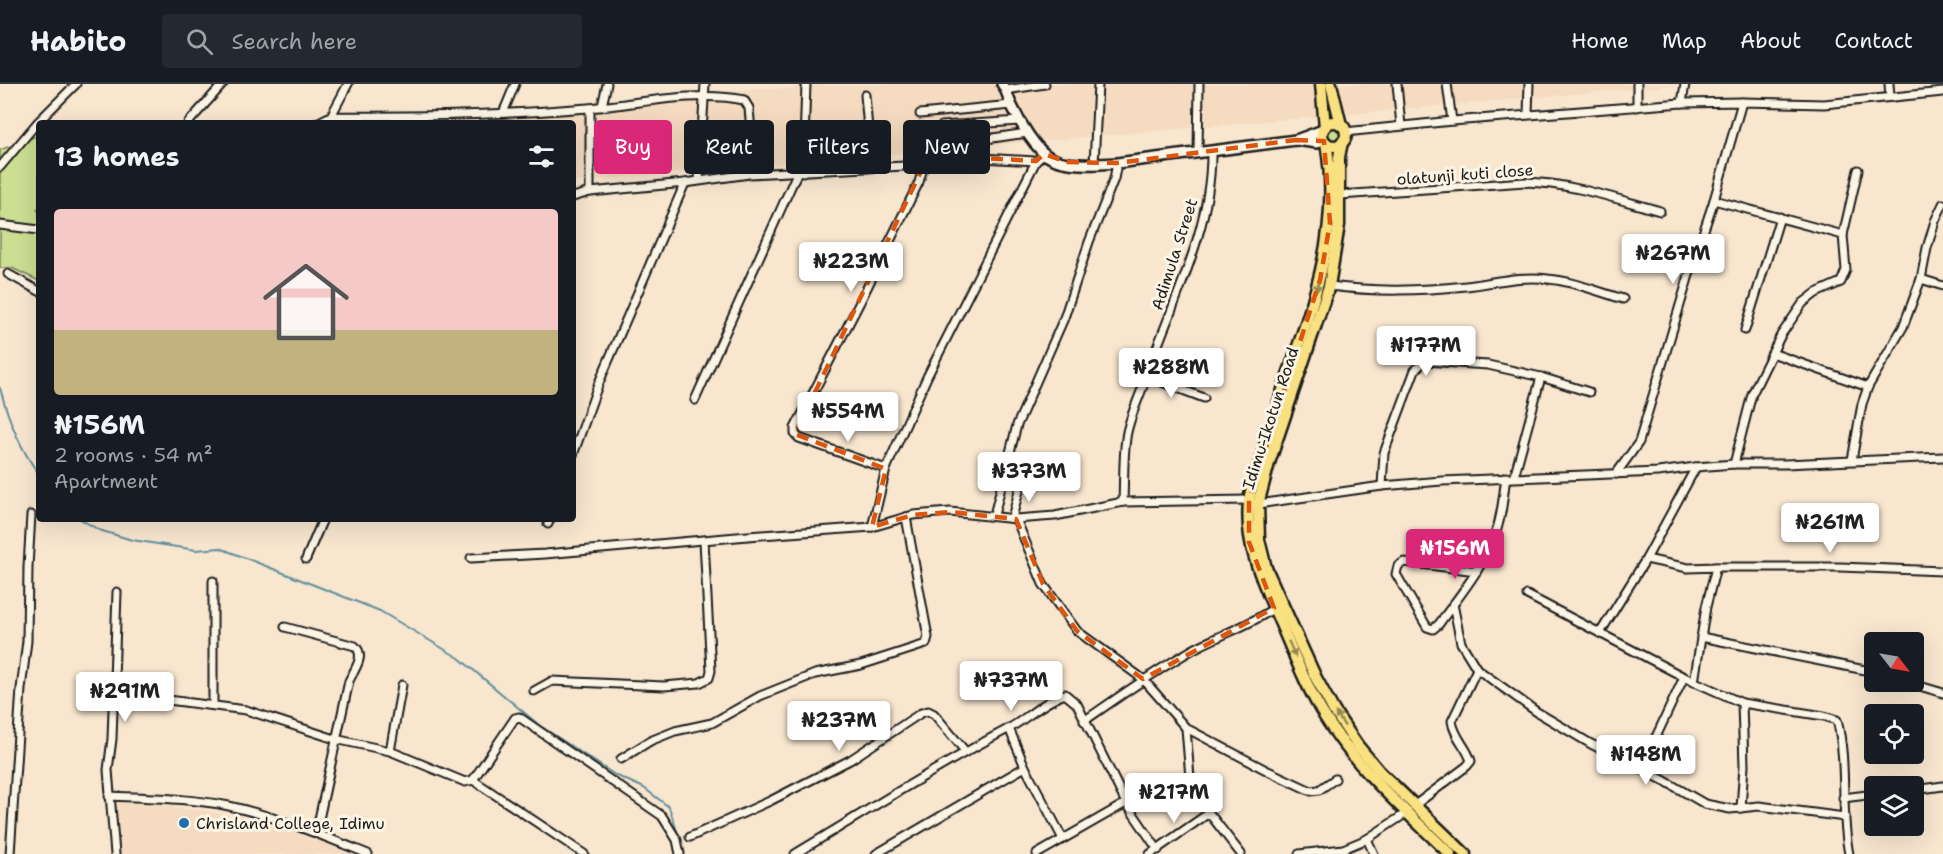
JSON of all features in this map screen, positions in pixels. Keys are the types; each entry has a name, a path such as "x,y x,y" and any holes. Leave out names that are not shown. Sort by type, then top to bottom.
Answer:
{"main road":[{"name":"Idimu-Ikotun Road","path":"1321,84 1324,135 1329,159 1330,223 1320,280 1280,397 1254,502 1249,542 1258,571 1274,608 1325,717 1360,764 1465,854"},
{"name":"Idimu-Ikotun Road","path":"1331,84 1343,133 1339,157 1339,225 1329,286 1254,502 1259,540 1266,568 1316,678 1334,711 1358,746 1450,854"},
{"path":"1331,123 1343,133 1336,146 1324,135 1331,123"}],"street":[{"path":"40,120 76,84"},
{"path":"191,120 223,84"},
{"path":"331,116 348,84"},
{"path":"503,113 515,84"},
{"path":"602,106 607,84"},
{"path":"699,180 705,84"},
{"path":"804,120 806,84"},
{"path":"1045,84 1004,87 1027,133 1044,154 1056,160 1095,164 1117,163 1324,135"},
{"path":"1095,164 1098,84"},
{"path":"1198,153 1199,84"},
{"path":"1397,84 1401,126"},
{"path":"1447,84 1452,121"},
{"path":"1528,114 1529,84"},
{"path":"1637,84 1637,107"},
{"path":"1682,103 1686,84"},
{"path":"1890,84 1890,97"},
{"path":"1343,133 1528,114 1682,103 1824,104 1943,92"},
{"path":"866,95 868,120"},
{"path":"323,120 331,116 419,117 590,108 704,96 744,100 749,108 750,120"},
{"path":"1616,474 1640,442 1742,102"},
{"path":"920,114 1011,105"},
{"path":"590,108 590,192"},
{"path":"990,123 1020,121"},
{"path":"0,167 36,124"},
{"path":"990,138 1027,133"},
{"name":"Adimula Street","path":"1123,502 1126,437 1146,376 1188,266 1206,206 1211,176 1211,151"},
{"path":"872,527 886,470 927,377 1036,161 1044,154"},
{"path":"990,158 1036,161"},
{"path":"994,515 1017,425 1064,318 1114,179 1117,163"},
{"path":"1734,464 1752,394 1781,335 1803,303 1816,293 1842,282 1845,277 1843,235 1858,170"},
{"path":"576,195 749,174 786,173"},
{"path":"695,400 800,174"},
{"path":"886,470 799,438 795,434 795,428 861,300 921,174"},
{"name":"olatunji kuti close","path":"1340,195 1543,182 1660,211"},
{"path":"576,447 598,385 685,183"},
{"path":"1714,200 1843,235"},
{"path":"1852,460 1860,414 1868,387 1895,344 1921,279 1927,248 1943,204"},
{"path":"1745,330 1780,217"},
{"path":"0,225 36,230"},
{"path":"8,274 36,289"},
{"path":"1329,286 1366,291 1405,292 1480,285 1514,278 1547,278 1623,299"},
{"path":"1921,279 1943,286"},
{"path":"1772,353 1868,387"},
{"path":"1382,486 1384,453 1415,370 1425,361 1488,365 1540,377 1589,392"},
{"path":"1146,376 1204,398"},
{"path":"1477,571 1404,562 1398,566 1396,574 1427,627 1433,629 1477,571 1494,537 1540,377"},
{"path":"471,558 872,527 906,517 950,512 1014,518 1055,516 1123,502 1254,502 1382,486 1510,477 1658,472 1696,466 1734,464 1785,465 1943,457"},
{"path":"1600,633 1646,559 1696,466"},
{"path":"1024,478 1014,518 1043,584 1077,631 1143,679 1186,728 1311,791 1335,779"},
{"path":"10,854 21,689 27,641 31,515"},
{"path":"621,759 650,741 675,731 712,723 760,696 815,674 861,665 926,644 928,637 906,517"},
{"path":"306,559 322,522"},
{"path":"534,691 552,681 664,686 699,683 709,678 711,671 704,541"},
{"path":"1646,559 1689,568 1840,567 1943,571"},
{"path":"1694,682 1716,567"},
{"path":"213,581 213,705"},
{"path":"115,854 108,770 112,739 117,592"},
{"path":"1527,595 1684,677 1742,703 1837,720 1840,733 1843,798 1849,854"},
{"path":"1453,604 1461,643 1477,669 1537,712 1592,744 1706,804 1730,809 1759,806 1845,817"},
{"path":"1084,721 1143,679 1194,649 1274,608"},
{"path":"285,627 355,646 359,650 360,658 349,681 335,739 331,771 316,833"},
{"path":"1701,637 1864,670"},
{"path":"1299,854 1343,849 1366,839 1467,766 1471,761 1469,754 1453,730 1452,722 1477,669"},
{"path":"1641,769 1684,677"},
{"path":"390,751 402,685"},
{"path":"1924,687 1943,693"},
{"path":"114,693 246,710 335,739 390,751 465,782 473,780 515,718 519,717 662,816 677,840 680,854"},
{"path":"795,854 964,751 1009,728 1051,699 1065,694 1077,704 1126,803 1158,850"},
{"path":"1741,808 1744,766 1742,703"},
{"path":"690,837 770,801 850,760 921,713 928,711 934,714 964,751"},
{"path":"1009,728 1025,767 1063,839"},
{"path":"1186,728 1190,778 1209,813 1241,854"},
{"path":"876,854 1025,767"},
{"path":"473,780 584,854"},
{"path":"1924,789 1943,786"},
{"path":"1843,798 1864,795"},
{"path":"109,796 190,800 228,806 302,826 368,854"},
{"path":"1037,854 1126,803"},
{"path":"1150,854 1209,813"},
{"path":"1366,839 1374,854"}],"highlighted area":[{"path":"1296,140 1324,141 1330,223 1320,280 1249,500 1249,542 1274,608 1143,679 1077,631 1043,584 1016,519 950,512 913,515 872,527 886,469 795,434 924,165 982,158 1036,161 1044,154 1067,162 1117,163"}],"shaded area":[{"path":"803,84 850,86 875,84 1689,84 990,145 990,120 903,120 903,153 891,154 891,120 786,120 786,163 774,164 774,120 684,120 684,172 672,173 672,120 594,120 594,174 664,174 576,182 576,120 441,120 679,98 757,88 793,89"},
{"name":"Chrisland College, Idimu","path":"114,802 202,810 303,835 351,854 120,854"}],"green space":[{"path":"1330,126 1338,126 1343,131 1341,142 1330,144 1325,139 1325,131"},
{"path":"36,136 36,280 12,268 0,268 0,150"}],"waterway":[{"path":"0,388 15,433 36,469"},
{"path":"85,522 99,530 132,540 196,550 220,548 380,611 459,658 539,725 615,775 644,788 669,807 679,837"}],"place":[{"name":"Chrisland College, Idimu","path":"184,823"}]}
